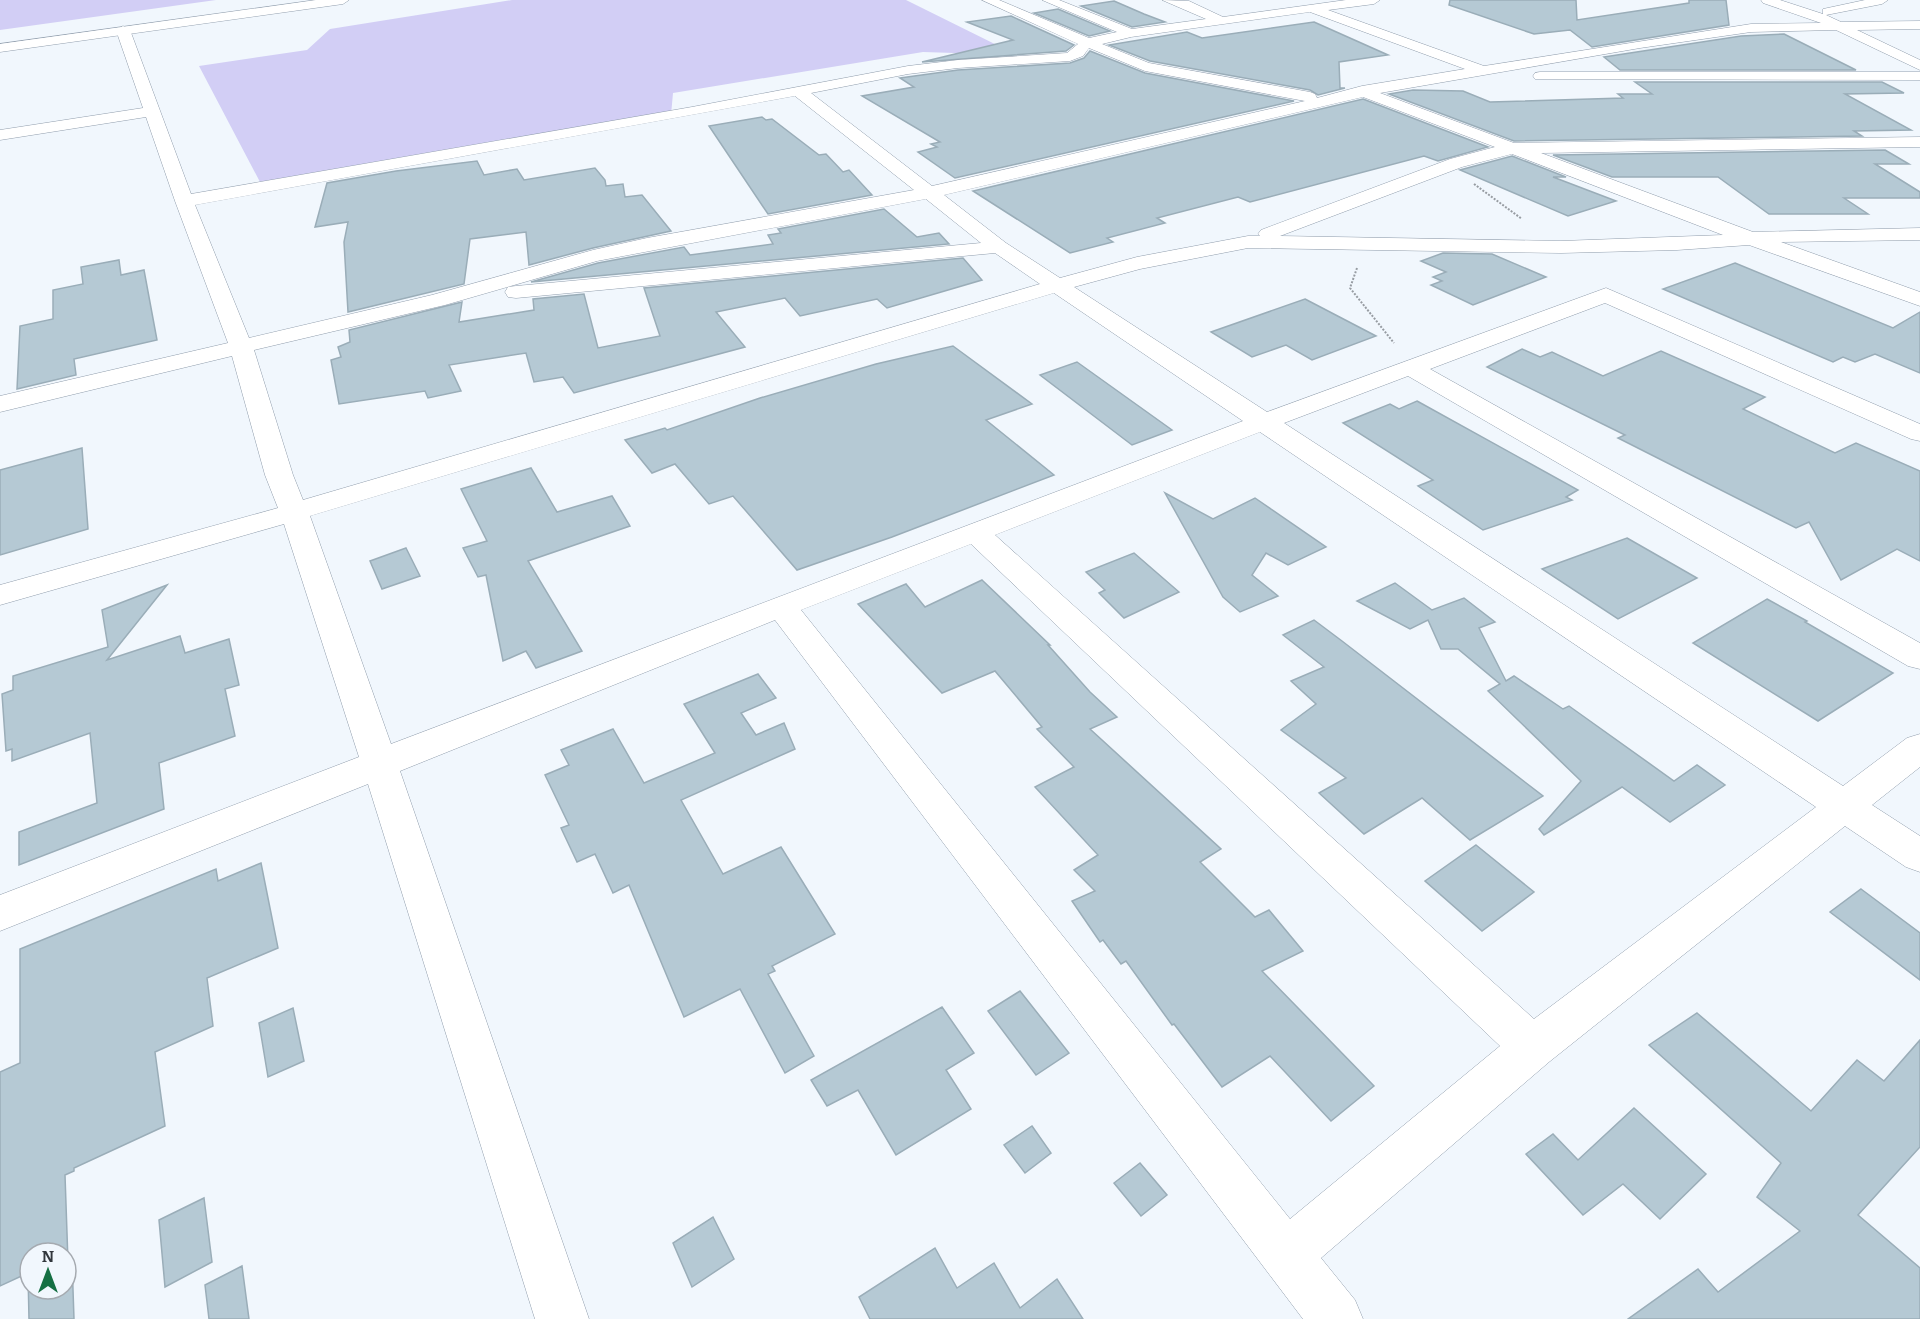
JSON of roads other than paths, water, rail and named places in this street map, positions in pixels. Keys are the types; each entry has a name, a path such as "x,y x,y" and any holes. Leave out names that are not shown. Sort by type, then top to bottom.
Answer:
{"main road":[{"path":"0,48 343,0"},
{"path":"988,0 1145,68 1323,99"},
{"path":"1048,0 1131,33"},
{"path":"1168,0 1185,4 1224,22"},
{"path":"1185,4 1212,0"},
{"path":"184,201 936,66 1070,57 1078,54 1086,42 1131,33 1314,10 1367,0"},
{"path":"1767,0 1815,15 1920,66"},
{"path":"0,404 437,300 542,269 647,244 828,213 928,193 1362,91 1448,75 1751,28 1882,0"},
{"path":"1314,10 1483,70"},
{"path":"1751,28 1920,25"},
{"path":"123,30 184,201 241,346 279,475 294,512 380,764 562,1319"},
{"path":"1448,75 1920,76"},
{"path":"798,91 999,247 1266,421 1920,856"},
{"path":"1362,91 1750,238 1920,299"},
{"path":"0,135 152,111"},
{"path":"0,595 294,512 1058,285 1137,263 1248,242 1456,163 1513,148 1920,142"},
{"path":"1248,242 1366,242 1561,248 1677,244 1750,238 1920,234"},
{"path":"437,300 999,247"},
{"path":"0,913 781,606 1266,421 1606,295 1920,433"},
{"path":"1411,368 1920,658"},
{"path":"975,532 1533,1047"},
{"path":"781,606 1336,1319"},
{"path":"1286,1255 1533,1047 1920,747"}]}
